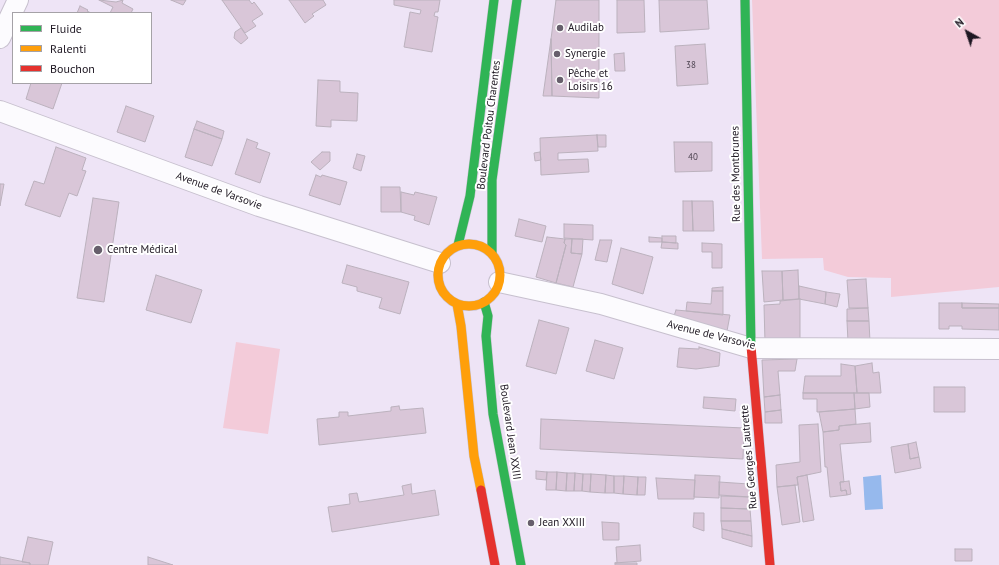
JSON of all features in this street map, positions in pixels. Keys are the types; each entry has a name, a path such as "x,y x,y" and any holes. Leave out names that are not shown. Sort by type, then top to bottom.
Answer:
{"main road":[{"name":"Boulevard Poitou Charentes","path":"458,245 470,196 494,0"},
{"name":"Boulevard Poitou Charentes","path":"492,253 492,180 517,0"},
{"name":"Rue des Montbrunes","path":"745,0 751,348"},
{"path":"476,244 492,253 498,262 500,272 496,290 484,302 475,305 457,304 448,298 442,291 438,282 440,263 444,256 458,245 476,244"},
{"name":"Boulevard Jean XXIII","path":"484,302 488,316 486,336 493,414 521,565"},
{"path":"457,304 461,326 474,456 495,565"},
{"name":"Rue Georges Lautrette","path":"751,348 770,565"}],"street":[{"path":"12,12 18,0"},
{"path":"0,38 12,13"},
{"name":"Avenue de Varsovie","path":"0,111 259,206 440,263"},
{"name":"Avenue de Varsovie","path":"499,282 601,304 751,348 999,348"}],"shaded area":[{"path":"752,0 999,0 999,287 891,297 891,278 848,277 824,270 823,258 762,259"},
{"path":"236,342 280,349 268,434 223,428"}],"water":[{"path":"881,475 883,509 865,510 863,477"}],"building":[{"path":"99,0 116,2 123,0 122,3 133,9 132,12 110,12 113,7"},
{"path":"171,0 186,0 183,5"},
{"path":"222,0 249,0 252,4 254,2 263,14 252,21 256,26 245,33"},
{"path":"289,0 323,0 326,5 312,14 314,16 305,23"},
{"path":"394,0 440,0 438,12 435,12 434,16 438,17 432,52 404,47 410,12 420,14 421,10 394,5"},
{"path":"556,0 599,0 599,98 552,96 551,39"},
{"path":"617,0 644,0 645,32 617,33"},
{"path":"659,0 707,0 709,29 660,32"},
{"path":"80,6 89,12 77,12"},
{"path":"241,28 248,38 241,44 234,38 235,32"},
{"path":"551,39 552,96 543,96"},
{"path":"705,44 708,84 677,86 675,46"},
{"path":"624,53 625,71 615,71 614,54"},
{"path":"318,80 340,81 340,92 358,93 357,121 331,120 331,127 316,126"},
{"path":"31,84 62,84 53,109 26,99"},
{"path":"126,106 154,116 145,142 117,132"},
{"path":"197,121 224,131 222,139 194,129"},
{"path":"194,129 222,139 212,166 185,157"},
{"path":"597,135 606,135 606,147 598,147"},
{"path":"597,135 598,151 558,153 558,160 588,159 589,172 541,175 540,138"},
{"path":"247,139 258,143 256,148 270,153 260,183 235,174"},
{"path":"674,142 712,142 712,171 675,172"},
{"path":"56,147 86,158 82,170 86,171 77,196 69,193 60,217 25,205 34,181 44,184"},
{"path":"322,152 330,152 330,161 320,170 311,162"},
{"path":"540,152 541,160 535,161 534,153"},
{"path":"357,154 365,156 361,171 353,168"},
{"path":"316,175 321,177 322,175 347,182 340,205 309,195"},
{"path":"0,184 4,184 0,206"},
{"path":"381,187 400,187 401,212 381,212"},
{"path":"401,192 414,195 415,192 437,197 429,225 414,220 415,216 401,212"},
{"name":"Centre Médical","path":"93,198 119,202 104,302 77,298"},
{"path":"683,201 692,201 693,231 683,231"},
{"path":"692,201 713,201 714,231 693,231"},
{"path":"519,219 546,226 542,242 515,236"},
{"path":"564,224 593,225 593,240 564,238"},
{"path":"662,236 676,236 676,243 662,242"},
{"path":"547,237 565,239 564,243 566,245 556,283 536,277"},
{"path":"649,237 662,238 662,242 649,242"},
{"path":"565,239 572,239 571,253 582,254 573,287 556,283 566,245 564,243"},
{"path":"572,239 583,239 582,254 571,253"},
{"path":"600,240 612,240 607,262 595,260"},
{"path":"662,242 678,243 678,249 661,248"},
{"path":"702,243 722,244 722,268 712,268 712,252 702,252"},
{"path":"621,248 653,257 643,294 612,284"},
{"path":"347,265 409,282 400,314 379,308 382,298 357,291 357,287 342,283"},
{"path":"798,270 799,299 783,300 782,271"},
{"path":"762,271 782,271 783,300 764,302"},
{"path":"156,275 202,290 191,323 146,310"},
{"path":"866,279 868,308 849,308 847,280"},
{"path":"799,286 826,292 825,304 799,299"},
{"path":"723,287 723,291 712,291 712,288"},
{"path":"712,291 723,291 723,315 686,311 687,302 711,304"},
{"path":"826,292 840,294 837,307 825,304"},
{"path":"800,299 800,342 765,343 764,305 780,304 780,301"},
{"path":"939,303 962,303 962,308 999,308 999,330 962,329 962,326 949,326 949,329 939,329"},
{"path":"962,303 999,304 999,308 962,308"},
{"path":"868,308 869,321 847,321 847,309"},
{"path":"676,310 730,315 727,331 674,316"},
{"path":"539,320 569,328 556,374 526,366"},
{"path":"847,321 869,321 870,342 848,342"},
{"path":"595,340 623,348 614,379 586,371"},
{"path":"699,347 720,353 719,366 696,369 677,367 679,348 699,349"},
{"path":"797,359 795,371 778,371 780,395 764,397 762,360"},
{"path":"872,363 873,373 879,372 881,393 857,393 855,366"},
{"path":"841,364 855,366 857,393 803,393 805,376 841,376"},
{"path":"934,387 965,387 965,412 934,412"},
{"path":"803,393 854,393 855,409 817,412 817,399 803,399"},
{"path":"854,393 869,393 870,407 855,409"},
{"path":"780,395 781,410 765,412 764,397"},
{"path":"704,397 736,399 735,411 703,408"},
{"path":"399,406 400,410 423,408 426,433 319,445 317,419 339,417 339,412 348,412 348,416 391,411 391,407"},
{"path":"855,409 856,424 839,426 839,430 823,432 819,412"},
{"path":"781,410 782,423 765,423 765,412"},
{"path":"541,419 744,428 743,459 540,449"},
{"path":"870,423 871,442 840,444 844,482 840,482 841,491 846,490 847,495 830,497 827,467 825,467 823,432 839,430 839,426"},
{"path":"818,424 821,472 797,477 798,485 777,487 776,465 800,462 799,425"},
{"path":"916,442 919,457 910,459 908,444"},
{"path":"908,444 910,459 919,457 921,468 895,473 891,447"},
{"path":"536,471 547,472 546,480 536,479"},
{"path":"547,472 557,472 556,490 546,490"},
{"path":"557,472 567,473 566,491 556,490"},
{"path":"567,473 575,473 574,491 566,491"},
{"path":"575,473 583,474 582,491 574,491"},
{"path":"583,474 591,474 590,492 582,491"},
{"path":"591,474 606,475 605,493 590,492"},
{"path":"606,475 614,476 614,493 605,493"},
{"path":"695,475 720,476 719,498 694,497"},
{"path":"807,475 814,520 803,522 797,477"},
{"path":"614,476 624,476 623,494 614,493"},
{"path":"624,476 638,477 637,495 623,494"},
{"path":"638,477 646,477 645,495 637,495"},
{"path":"656,478 695,480 694,499 658,499"},
{"path":"849,481 851,494 847,495 846,490 841,491 840,482"},
{"path":"719,482 749,484 750,497 719,495"},
{"path":"411,484 412,494 435,490 439,515 332,532 328,507 350,504 349,494 357,493 359,502 404,495 402,486"},
{"path":"795,485 800,522 782,525 777,487"},
{"path":"721,496 750,497 750,509 721,508"},
{"path":"721,508 750,509 751,521 721,521"},
{"path":"694,513 704,513 704,531 693,527"},
{"path":"721,521 751,521 752,536 722,529"},
{"path":"602,522 619,523 619,540 603,540"},
{"path":"722,529 752,536 752,547 722,538"},
{"path":"28,537 53,542 48,565 30,565 30,563 22,562"},
{"path":"640,545 641,561 617,563 616,547"},
{"path":"955,549 972,549 972,561 955,561"},
{"path":"0,557 30,563 30,565 0,565"},
{"path":"148,557 173,565 148,565"},
{"path":"615,563 637,563 637,565 615,565"}],"traffic: fast":[{"path":"458,245 470,196 494,0"},
{"path":"492,253 492,180 517,0"},
{"path":"745,0 751,346"},
{"path":"484,302 488,316 486,336 493,414 521,565"}],"traffic: slow":[{"path":"469,244 481,246 491,253 498,263 500,275 498,287 491,297 481,304 469,306 457,304 447,297 440,287 438,275 440,263 447,253 457,246 469,244"},
{"path":"457,304 461,326 474,456 481,490"}],"traffic: jam":[{"path":"751,346 770,565"},
{"path":"481,490 495,565"}],"place":[{"name":"Audilab","path":"560,28"},
{"name":"Synergie","path":"557,54"},
{"name":"Pêche et Loisirs 16","path":"560,80"},
{"name":"Centre Médical","path":"98,250"},
{"name":"Jean XXIII","path":"531,523"}]}
